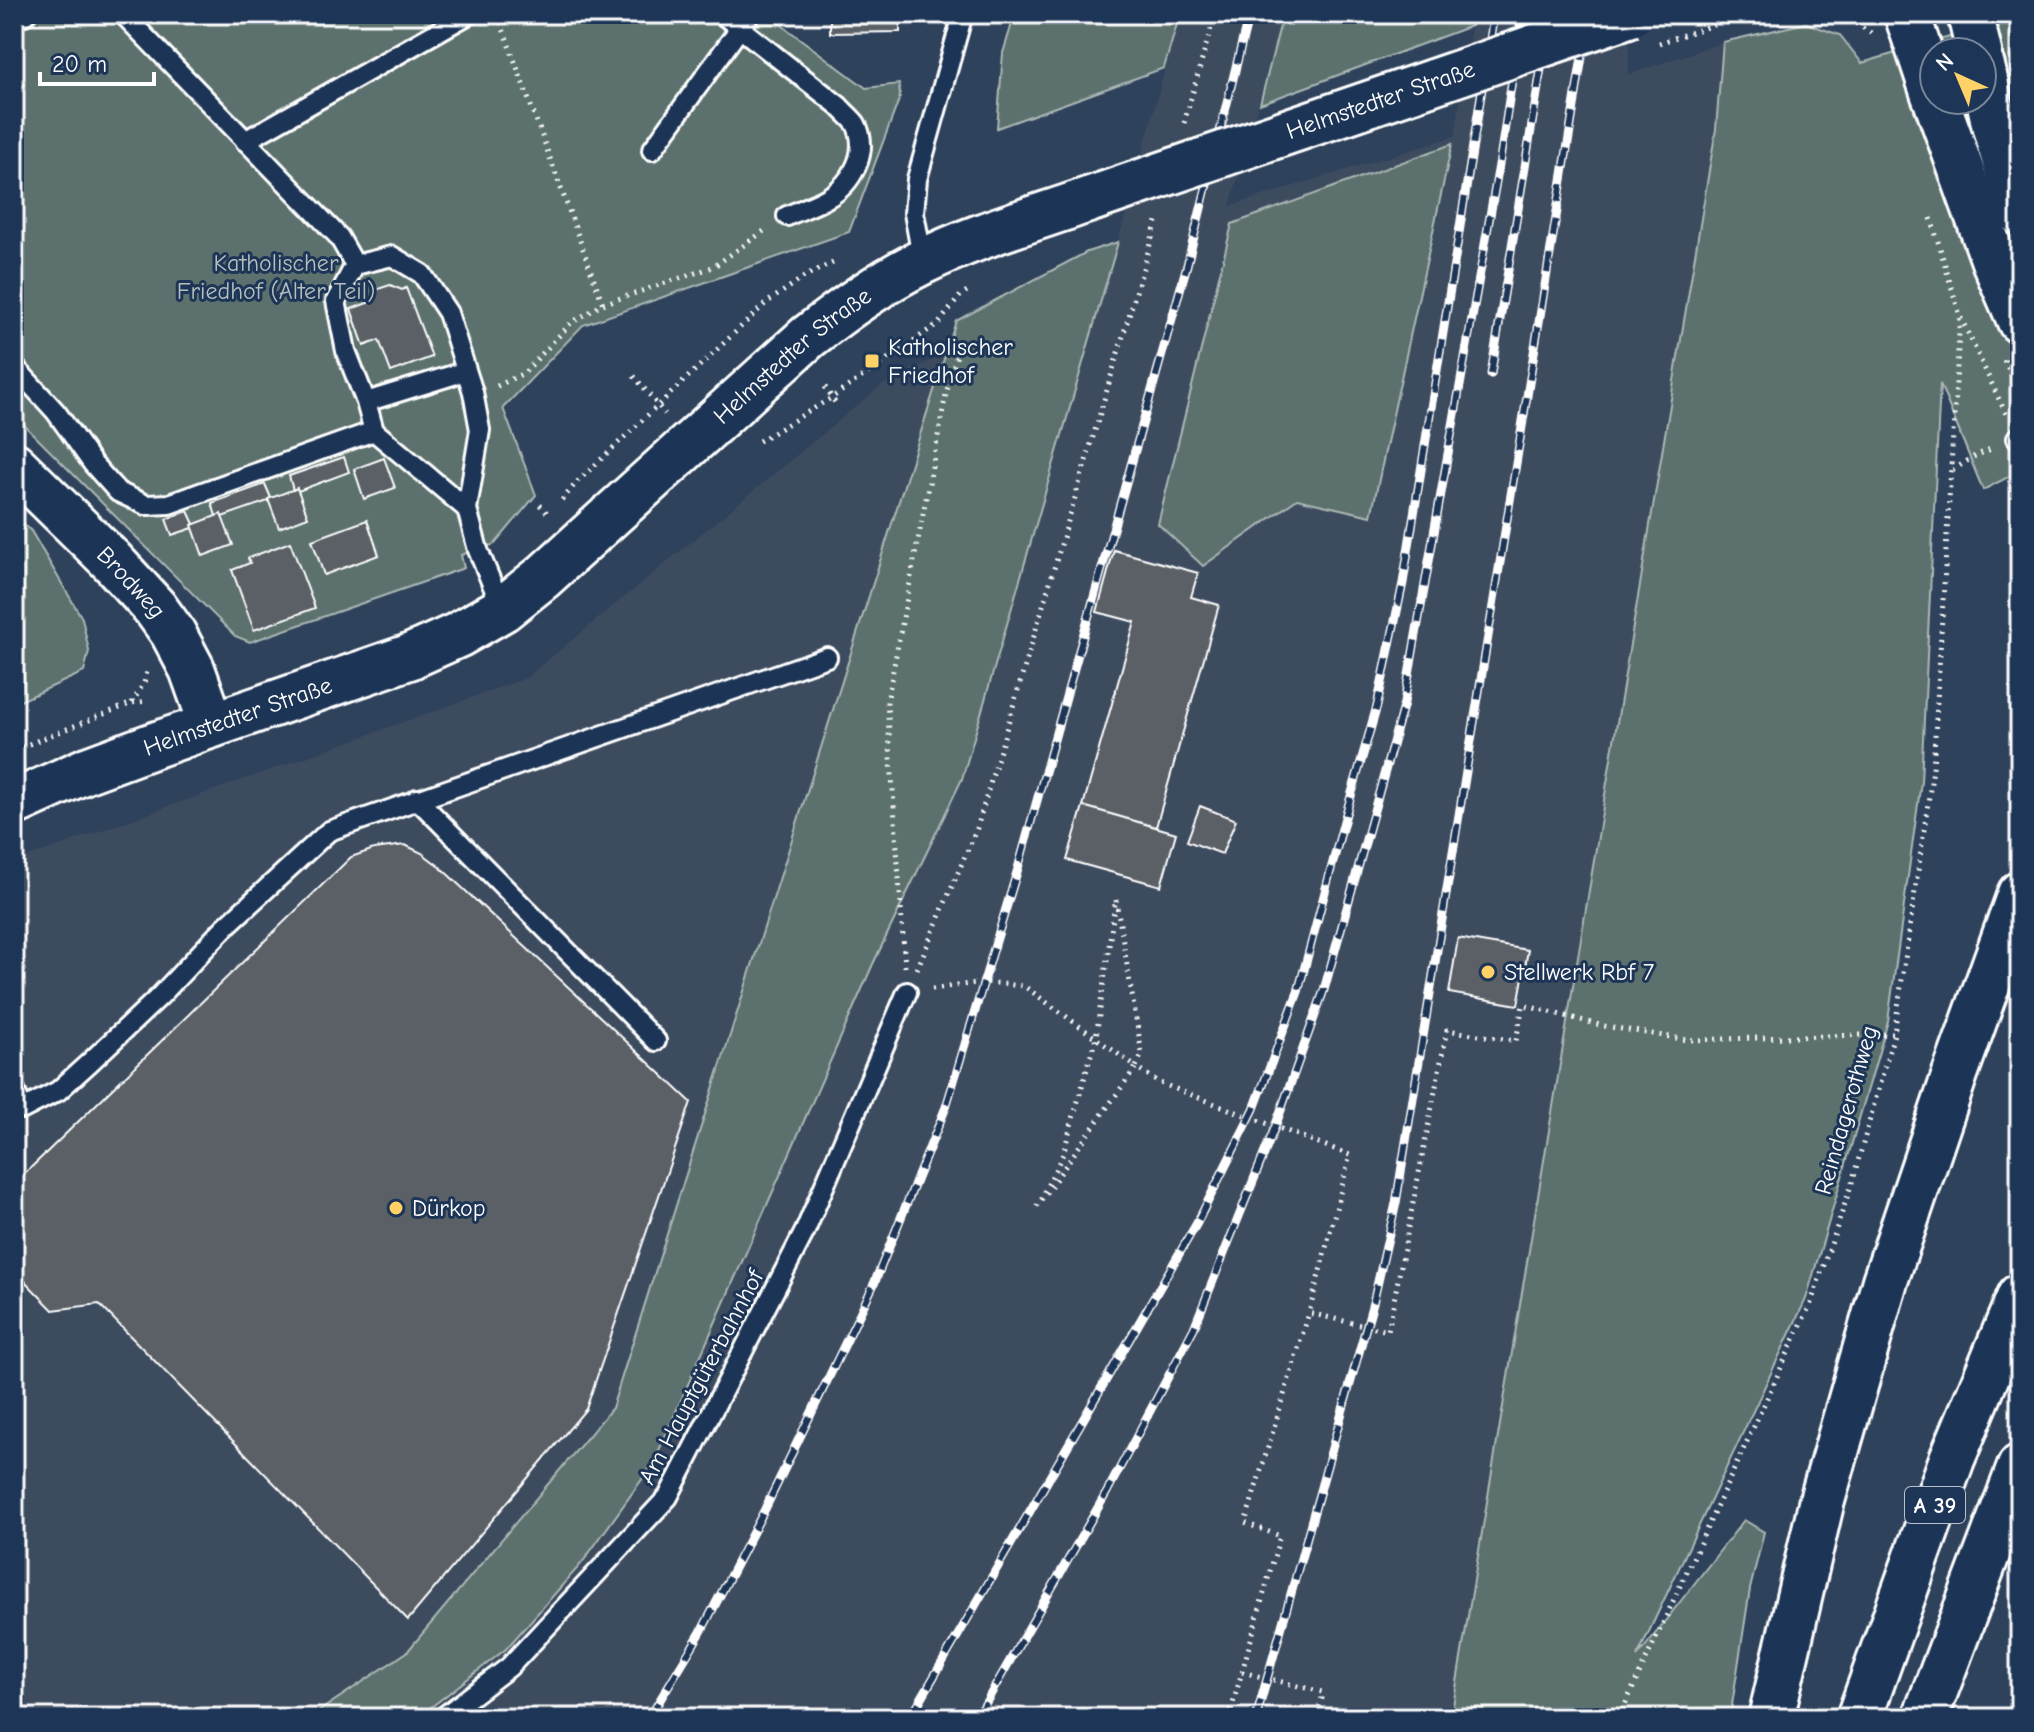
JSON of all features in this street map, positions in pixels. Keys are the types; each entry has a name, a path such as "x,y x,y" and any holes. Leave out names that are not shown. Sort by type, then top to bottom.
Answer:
{"main road":[{"name":"Helmstedter Straße","path":"14,803 87,770 409,657 458,635 503,609 543,577 808,337 889,280 923,262 998,229 1631,14"},
{"path":"1970,14 1975,36"},
{"path":"1892,26 1918,69"},
{"path":"1942,116 1994,261 2020,321"},
{"path":"1992,116 2020,212"},
{"name":"Brodweg","path":"14,465 155,608 173,633 192,669 212,725"},
{"path":"1771,1718 1821,1504 1885,1281 2020,894"},
{"name":"A 39","path":"1859,1718 1952,1459 2020,1296"},
{"name":"A 39","path":"1925,1718 2020,1467"}],"lane":[{"path":"14,21 26,14"},
{"path":"123,14 339,237 355,265"},
{"path":"245,141 469,14"},
{"path":"722,14 744,21 855,123 861,142 858,165 846,184 827,198 787,216"},
{"path":"923,262 914,213 917,179 963,14"},
{"path":"652,150 744,21"},
{"path":"467,509 374,431 346,351 336,301 355,265 392,256 422,274 448,313 473,392 480,430 467,509 478,550 503,609"},
{"path":"14,366 56,412 93,464 118,492 146,505 169,504 374,431"},
{"path":"366,402 466,371"},
{"path":"14,1089 19,1107 58,1091 159,997 225,927 329,831 827,657"},
{"path":"417,799 656,1041"},
{"name":"Am Hauptgüterbahnhof","path":"442,1718 509,1667 668,1497 805,1231 907,992"}],"path":[{"path":"497,14 603,304"},
{"path":"1182,132 1215,14"},
{"path":"1741,14 1722,22 1798,14"},
{"path":"1826,14 1892,26"},
{"path":"907,992 977,828 1162,205"},
{"path":"473,392 499,386 524,373 571,323 603,304 713,267 787,216"},
{"path":"559,504 578,481 766,303 807,275 848,256"},
{"name":"Reindagerothweg","path":"1619,1718 1811,1303 1851,1186 1894,1034 1933,769 1960,316 2019,438"},
{"path":"907,992 887,702 946,394 961,340"},
{"path":"634,376 668,418"},
{"path":"825,387 836,404"},
{"path":"1952,471 1975,456 2019,438"},
{"path":"539,526 549,515"},
{"path":"14,750 132,703 156,700"},
{"path":"1116,900 1142,1054 1136,1067 1036,1207 1063,1154 1096,1037 1116,900"},
{"path":"907,992 984,982 1024,986 1160,1083 1350,1155 1309,1313 1245,1523 1280,1536 1229,1718"},
{"path":"1309,1313 1388,1331 1447,1030 1516,1041 1523,1005 1604,1026 1688,1040 1894,1034"},
{"path":"1242,1672 1322,1692 1316,1718"}],"shaded area":[{"path":"1180,14 1283,14 1230,206 1455,136 1473,14 1631,14 1628,75 1723,42 1716,129 1451,1718 417,1718 506,1649 582,1563 653,1464 873,964 962,779 1118,242"},
{"path":"946,353 612,1408 407,1652 309,1718 14,1718 14,862 526,678 882,385"}],"green space":[{"name":"Katholischer Friedhof (Alter Teil)","path":"14,14 778,14 775,20 866,88 899,84 900,97 849,232 583,325 503,408 536,495 495,544 461,555 464,568 250,642 235,636 14,415"},
{"path":"1015,14 1180,14 1164,68 997,128 1003,53"},
{"path":"1283,14 1473,14 1471,26 1260,104"},
{"path":"2020,16 2020,471 1983,490 1940,384 1921,782 1888,1021 1806,1299 1637,1657 1744,1520 1764,1532 1750,1589 1730,1718 1451,1718 1716,129 1723,42 1806,23 1840,35 1862,63 1918,46 1918,116 1998,116 1998,36 1953,36"},
{"path":"1452,144 1371,516 1297,499 1203,566 1158,524 1232,224"},
{"path":"1118,242 962,779 873,964 653,1464 582,1563 506,1649 417,1718 309,1718 407,1652 612,1408 956,321 1087,252"},
{"path":"14,515 31,531 82,618 89,651 84,672 14,704"}],"building":[{"path":"830,14 900,14 900,32 830,33"},
{"path":"390,285 402,290 406,288 432,357 391,372 379,340 364,346 351,309 373,301 378,289"},
{"path":"344,457 349,472 298,491 297,488 293,490 289,476"},
{"path":"384,458 395,488 364,499 354,469"},
{"path":"265,484 271,498 268,501 222,517 221,514 216,516 212,503"},
{"path":"297,488 308,517 279,528 268,499"},
{"path":"188,511 193,528 172,535 166,519"},
{"path":"221,514 233,545 203,556 192,525"},
{"path":"367,520 379,555 324,575 312,540"},
{"path":"290,542 315,608 254,630 232,570 250,563 248,558"},
{"path":"1114,550 1198,573 1191,597 1219,605 1156,827 1083,806 1135,622 1097,612"},
{"path":"1083,806 1176,833 1161,886 1067,860"},
{"path":"1200,806 1236,820 1222,854 1187,841"},
{"path":"405,845 439,866 691,1102 586,1409 408,1620 99,1304 53,1310 14,1270 14,1184 351,857 374,849"},
{"name":"Stellwerk Rbf 7","path":"1458,938 1528,950 1518,1005 1449,993"}],"railway":[{"path":"649,1718 701,1632 765,1509 874,1284 946,1107 1017,872 1187,265 1249,14"},
{"path":"910,1718 1197,1223 1254,1109 1298,992 1377,706 1403,583 1494,14"},
{"path":"977,1718 1107,1492 1194,1328 1275,1127 1324,990 1404,703 1500,159 1522,14"},
{"path":"1491,374 1550,14"},
{"path":"1256,1718 1374,1299 1396,1203 1589,14"}],"place":[{"name":"Katholischer Friedhof","path":"872,361"},
{"name":"Stellwerk Rbf 7","path":"1488,972"},
{"name":"Dürkop","path":"396,1208"}]}
